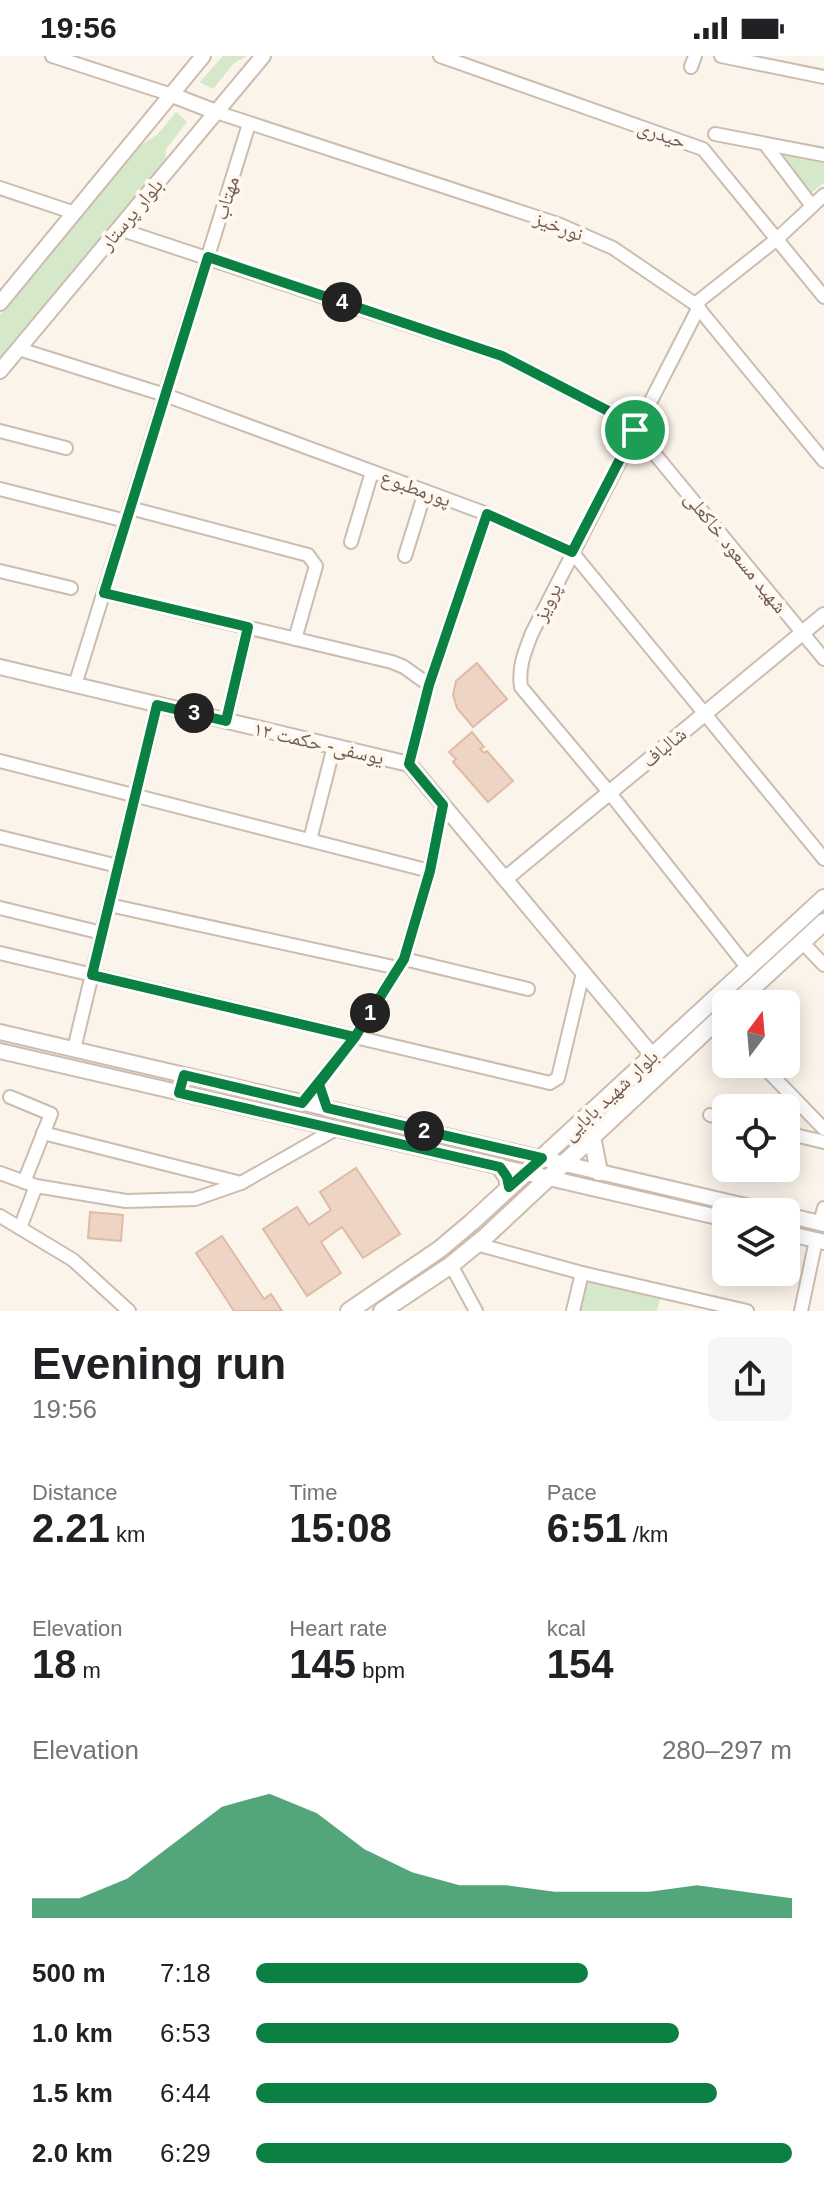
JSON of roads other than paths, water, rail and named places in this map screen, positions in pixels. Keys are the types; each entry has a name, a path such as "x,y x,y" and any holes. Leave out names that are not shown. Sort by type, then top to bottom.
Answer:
{"main road":[{"name":"بلوار شهید بابایی","path":"349,1311 440,1249 824,898"},
{"path":"750,990 824,922"},
{"name":"بلوار شهید بابایی","path":"382,1311 451,1265 476,1244 712,1030"},
{"path":"592,1137 599,1172"},
{"path":"500,1167 509,1187"}],"street":[{"path":"52,56 216,112"},
{"path":"0,303 203,56"},
{"name":"بلوار پرستار","path":"0,371 263,56"},
{"name":"حیدری","path":"440,56 703,149 824,297"},
{"path":"721,56 824,77"},
{"name":"نورخیز","path":"216,112 558,224 613,248 697,306 824,461"},
{"name":"مهتاب","path":"75,685 249,124"},
{"path":"715,134 824,155"},
{"path":"765,144 812,206"},
{"path":"0,188 75,213"},
{"name":"پرویز","path":"609,792 521,687 519,675 527,646 697,306 824,195"},
{"name":"شهید مسعود خاکعلی","path":"119,229 502,356 616,415 635,430 824,659"},
{"name":"پورمطبوع","path":"19,349 165,395 487,514 572,552 824,859"},
{"path":"0,431 66,448"},
{"path":"351,542 372,472"},
{"path":"0,489 308,555 316,566 295,639"},
{"path":"405,556 425,492"},
{"path":"409,764 429,685 487,514"},
{"path":"0,571 71,588"},
{"path":"104,593 392,662 429,685"},
{"name":"شالباف","path":"505,879 824,615"},
{"path":"226,721 248,627"},
{"name":"یوسفی- حکمت ۱۲","path":"0,667 409,764 652,1055"},
{"path":"74,1049 157,705"},
{"path":"310,840 334,746"},
{"path":"0,761 430,871"},
{"path":"609,792 747,967"},
{"path":"302,1103 355,1037 401,964 430,871 443,805"},
{"path":"0,837 118,866"},
{"path":"109,905 528,989"},
{"path":"0,908 102,933"},
{"path":"802,942 824,965"},
{"path":"0,953 550,1083 558,1078 583,973"},
{"path":"0,1032 712,1198"},
{"path":"0,1051 712,1216"},
{"path":"179,1093 184,1075"},
{"path":"775,1078 824,1129"},
{"path":"319,1084 327,1108"},
{"path":"10,1097 51,1114 43,1133 20,1228"},
{"path":"298,1120 308,1131 299,1149"},
{"path":"0,1173 30,1184 126,1201 195,1199 241,1183 336,1129"},
{"path":"43,1133 241,1183"},
{"path":"800,1136 824,1142"},
{"path":"471,1160 477,1150 476,1143"},
{"path":"621,1195 619,1189 625,1178"},
{"path":"800,1218 822,1224 824,1208"},
{"path":"0,1216 73,1260 129,1311"},
{"path":"800,1236 820,1241 801,1311"},
{"path":"476,1244 582,1273 747,1311"},
{"path":"451,1265 476,1311"},
{"path":"573,1311 582,1273"}]}
